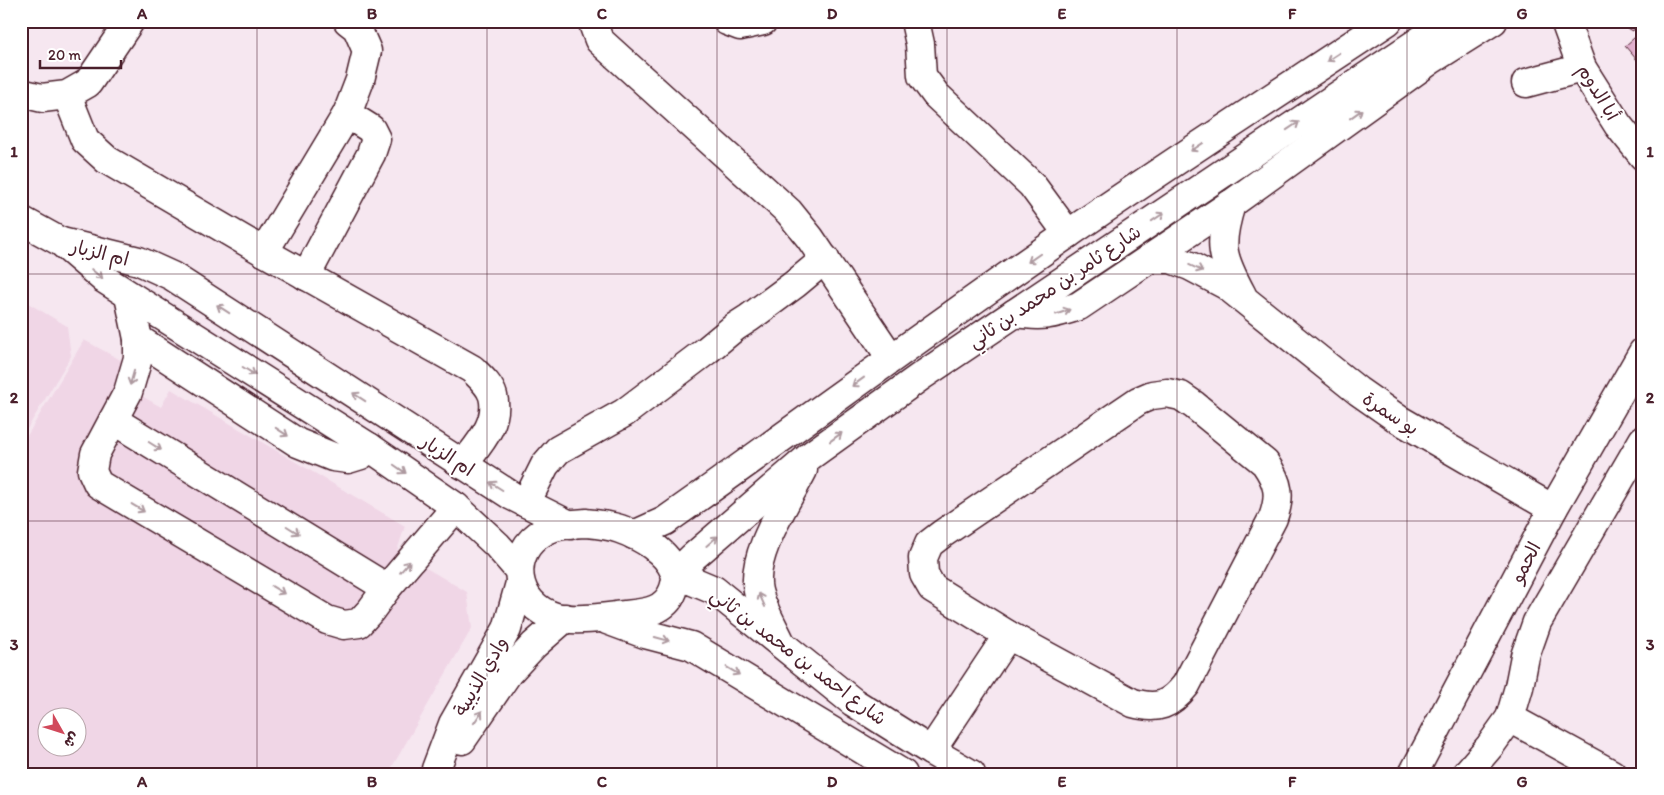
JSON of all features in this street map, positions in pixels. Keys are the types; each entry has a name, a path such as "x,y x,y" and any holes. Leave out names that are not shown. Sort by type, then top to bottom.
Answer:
{"street":[{"path":"21,93 42,98 67,95 88,83 130,21"},
{"path":"264,252 347,114 360,80 367,51 357,28 348,21"},
{"path":"592,21 599,40 789,212 825,259 891,358"},
{"path":"727,21 740,26 763,21"},
{"path":"915,21 920,44 922,76 936,95 1032,185 1068,234"},
{"name":"شارع ثامر بن محمد بن ثاني","path":"634,535 665,521 891,358 1068,234 1238,119 1363,31 1388,21"},
{"name":"شارع ثامر بن محمد بن ثاني","path":"676,574 810,456 920,377 1449,21"},
{"path":"1015,313 1038,316 1056,314 1079,306 1231,204 1431,60 1493,21"},
{"name":"أبا الدوم","path":"1565,21 1582,68 1618,125 1643,156"},
{"path":"1526,83 1582,68"},
{"path":"67,95 85,140 106,160 306,276 472,369 484,381 493,396 493,416 488,432 463,465"},
{"path":"306,276 361,172 376,139 371,129 347,114"},
{"path":"324,151 361,172"},
{"name":"بو سمرة","path":"1231,204 1224,227 1223,254 1231,276 1242,297"},
{"path":"21,220 61,242"},
{"name":"ام الزبار","path":"61,242 104,279 129,296 369,447 456,507 497,545 519,576"},
{"name":"ام الزبار","path":"61,242 139,261 172,276 463,465 526,503 570,525"},
{"path":"526,503 545,465 558,450 624,413 735,327 795,284 825,259"},
{"name":"بو سمرة","path":"1149,259 1171,259 1226,284 1358,391 1398,419 1553,509"},
{"path":"129,296 138,339 138,358 128,392 95,454 92,471 98,484 327,620 344,625 359,623 456,507"},
{"path":"138,339 298,443 333,457 348,459 362,455 369,447"},
{"name":"الحمو","path":"1413,774 1553,509 1643,352"},
{"path":"1167,393 1182,396 1265,463 1274,476 1278,490 1278,504 1273,518 1186,685 1177,697 1164,705 1148,707 1133,703 1008,635 932,588 924,574 923,558 929,544 1138,401 1152,394 1167,393"},
{"path":"113,420 387,588"},
{"path":"1466,774 1490,746 1510,718 1520,687 1525,656 1537,622 1640,452 1598,431"},
{"path":"782,645 759,592 756,575 761,552 810,456"},
{"path":"586,523 618,528 634,535 658,551 668,561 676,574 672,594 660,608 651,612 564,618 544,612 534,605 519,576 526,547 544,531 557,526 586,523"},
{"name":"شارع احمد بن محمد بن ثاني","path":"676,574 714,590 853,702 971,774"},
{"name":"وادي الذيبية","path":"435,771 453,724 507,629 519,576"},
{"name":"شارع احمد بن محمد بن ثاني","path":"600,617 645,634 691,646 904,774"},
{"name":"وادي الذيبية","path":"435,771 470,730 508,673 534,645 564,618"},
{"path":"931,751 1008,635"},
{"path":"1510,718 1612,774"}],"shaded area":[{"path":"21,299 67,326 71,356 21,439"},
{"path":"84,340 128,364 119,383 161,407 171,389 405,526 397,551 467,592 472,628 388,774 21,774 21,446"}],"building":[{"path":"1615,21 1638,21 1633,31"},
{"path":"1643,30 1643,67 1625,46"}]}
